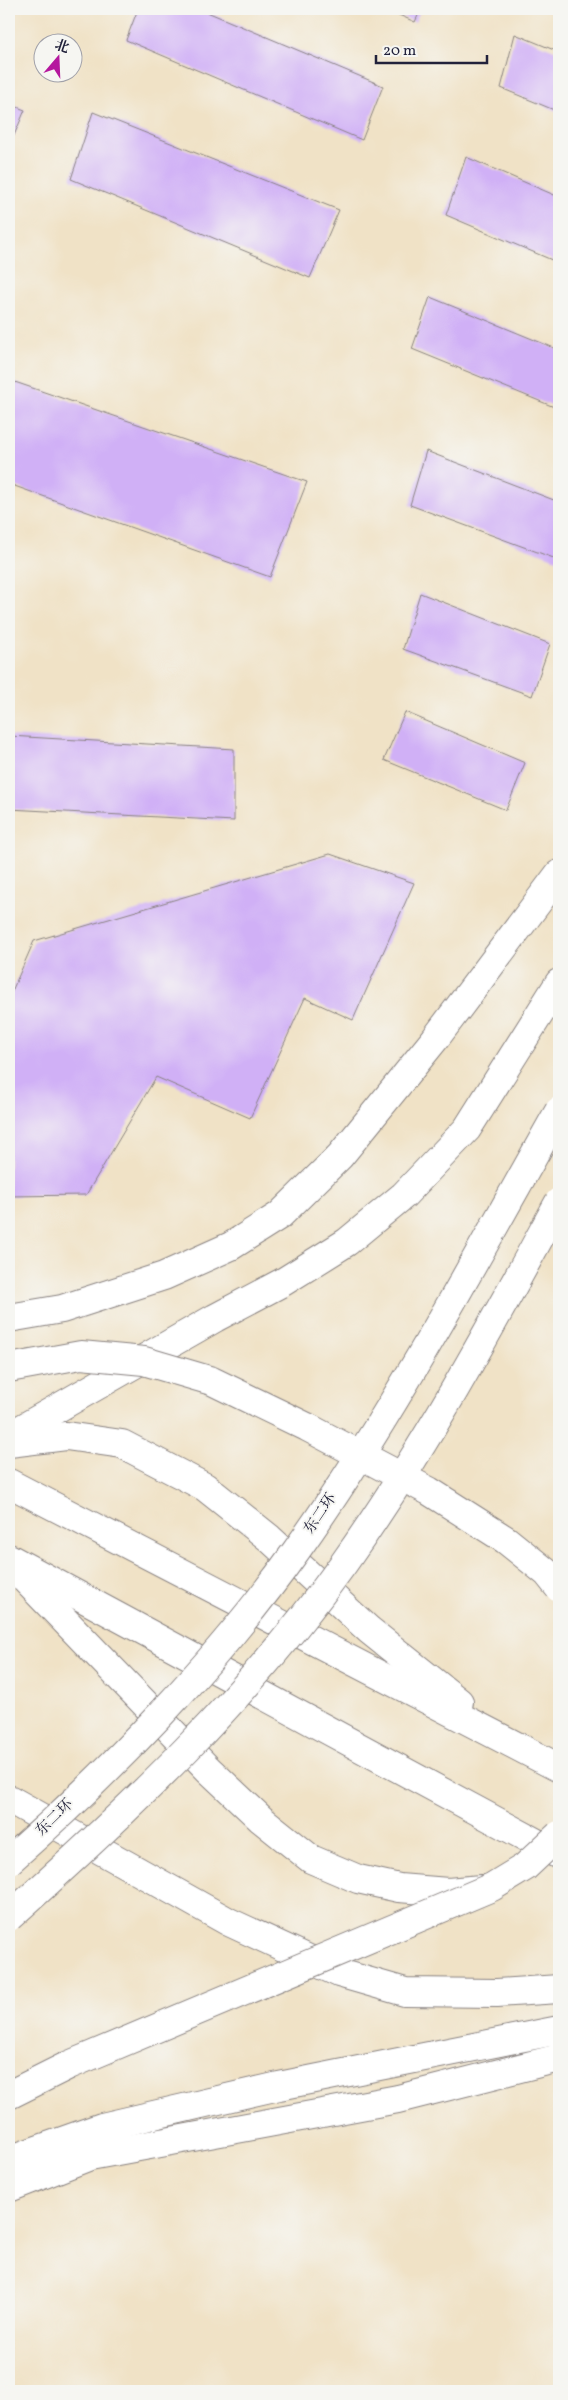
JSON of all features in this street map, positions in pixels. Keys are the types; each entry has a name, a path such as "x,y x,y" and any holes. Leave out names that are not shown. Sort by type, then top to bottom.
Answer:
{"main road":[{"path":"9,1318 62,1309 164,1276 231,1246 280,1215 340,1156 435,1039 559,874"},
{"path":"9,1436 215,1318 283,1282 347,1242 404,1195 467,1129 559,983"},
{"name":"东二环","path":"9,1861 118,1757 189,1682 251,1610 296,1552 342,1483 408,1376 559,1111"},
{"path":"9,1917 146,1792 225,1710 344,1564 428,1435 559,1202"},
{"path":"9,1368 81,1355 144,1361 212,1381 307,1427 429,1491 506,1540 547,1573 559,1588"},
{"path":"9,1443 66,1436 122,1444 205,1487 269,1538 369,1630 508,1740"},
{"path":"9,1483 559,1768"},
{"path":"9,1558 559,1855"},
{"path":"9,1562 208,1769 261,1819 311,1859 358,1879 399,1888 448,1892 492,1887"},
{"path":"9,1799 229,1922 339,1973 405,1992 497,1993 559,1988"},
{"path":"9,2095 69,2066 492,1887 526,1867 559,1835"},
{"path":"9,2160 102,2127 279,2086 559,2030"},
{"path":"9,2188 90,2156 398,2099 559,2058"}],"building":[{"path":"138,9 200,9 383,86 362,140 126,40"},
{"path":"385,9 421,9 415,22"},
{"path":"515,34 559,52 559,112 501,88"},
{"path":"9,104 25,110 9,147"},
{"path":"93,112 339,210 310,278 71,179"},
{"path":"466,157 559,197 559,263 446,215"},
{"path":"430,297 559,350 559,409 412,349"},
{"path":"9,380 307,482 270,577 9,484"},
{"path":"426,451 559,502 559,560 410,505"},
{"path":"420,593 550,644 532,696 403,649"},
{"path":"405,712 525,763 506,810 384,760"},
{"path":"9,736 234,749 234,821 9,809"},
{"path":"330,854 414,883 353,1020 305,998 250,1118 156,1077 86,1195 9,1196 9,998 34,941"}]}
